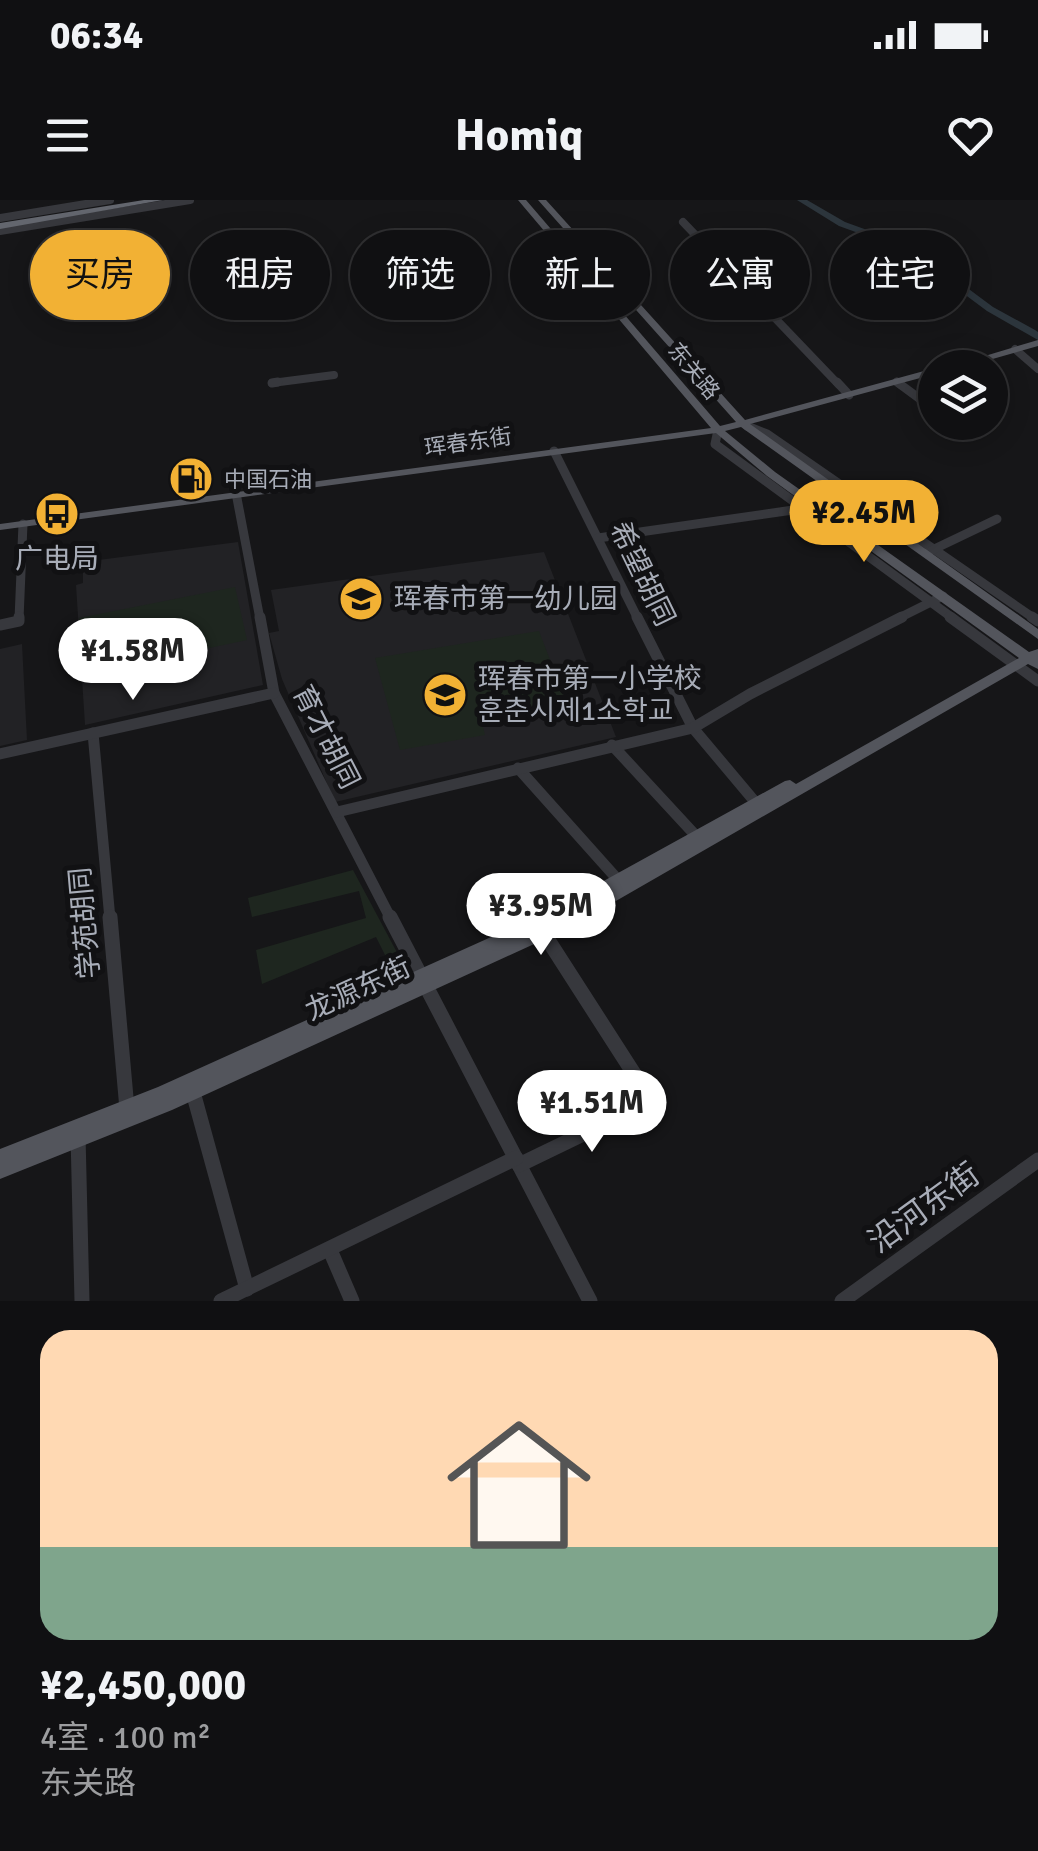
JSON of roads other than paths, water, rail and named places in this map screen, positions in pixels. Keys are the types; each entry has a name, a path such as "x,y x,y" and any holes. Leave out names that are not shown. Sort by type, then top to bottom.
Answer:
{"highway":[{"path":"0,224 137,200"},
{"path":"0,224 159,200"}],"main road":[{"name":"东关路","path":"522,200 718,430 797,492 809,507 937,600 1027,657"},
{"name":"东关路","path":"542,200 743,424 824,484 929,552 1038,635"},
{"path":"1008,352 1038,344"},
{"name":"珲春东街","path":"0,528 718,430 918,376"},
{"path":"797,492 788,482 792,476 824,484"},
{"path":"937,600 971,596 972,591 959,578"},
{"name":"龙源东街","path":"0,1158 78,1135 127,1108 540,928 1027,657"},
{"name":"龙源东街","path":"540,928 618,881 760,808"},
{"name":"龙源东街","path":"0,1170 78,1135 193,1092 424,980"}],"street":[{"path":"0,224 63,204 110,200"},
{"path":"0,224 190,200"},
{"path":"683,222 848,395"},
{"path":"1017,349 1038,369"},
{"path":"272,383 334,375"},
{"path":"897,382 918,397"},
{"name":"东关路","path":"743,424 767,434 929,552 1038,621"},
{"name":"东关路","path":"718,430 715,444 809,507"},
{"name":"希望胡同","path":"554,451 692,728 760,808"},
{"name":"育才胡同","path":"236,494 274,693 590,1301"},
{"path":"598,538 809,507"},
{"path":"929,552 997,519"},
{"path":"0,625 19,621 24,524"},
{"path":"336,812 692,728 750,694 937,600"},
{"name":"东关路","path":"1027,657 1038,681"},
{"path":"0,754 274,693"},
{"name":"学苑胡同","path":"93,733 127,1108"},
{"path":"612,745 697,838"},
{"path":"518,768 618,881"},
{"path":"221,1301 645,1104 647,1094 540,928"},
{"path":"193,1092 247,1289"},
{"path":"78,1135 82,1301"},
{"name":"沿河东街","path":"842,1301 1038,1160"},
{"path":"330,1250 352,1301"}],"waterway":[{"path":"801,200 842,224 900,245 915,264 951,280 1038,337"}],"place":[{"name":"中国石油","path":"191,479"},
{"name":"广电局","path":"57,514"},
{"name":"珲春市第一幼儿园","path":"361,599"},
{"name":"珲春市第一小学校 훈춘시제1소학교","path":"445,695"}]}
